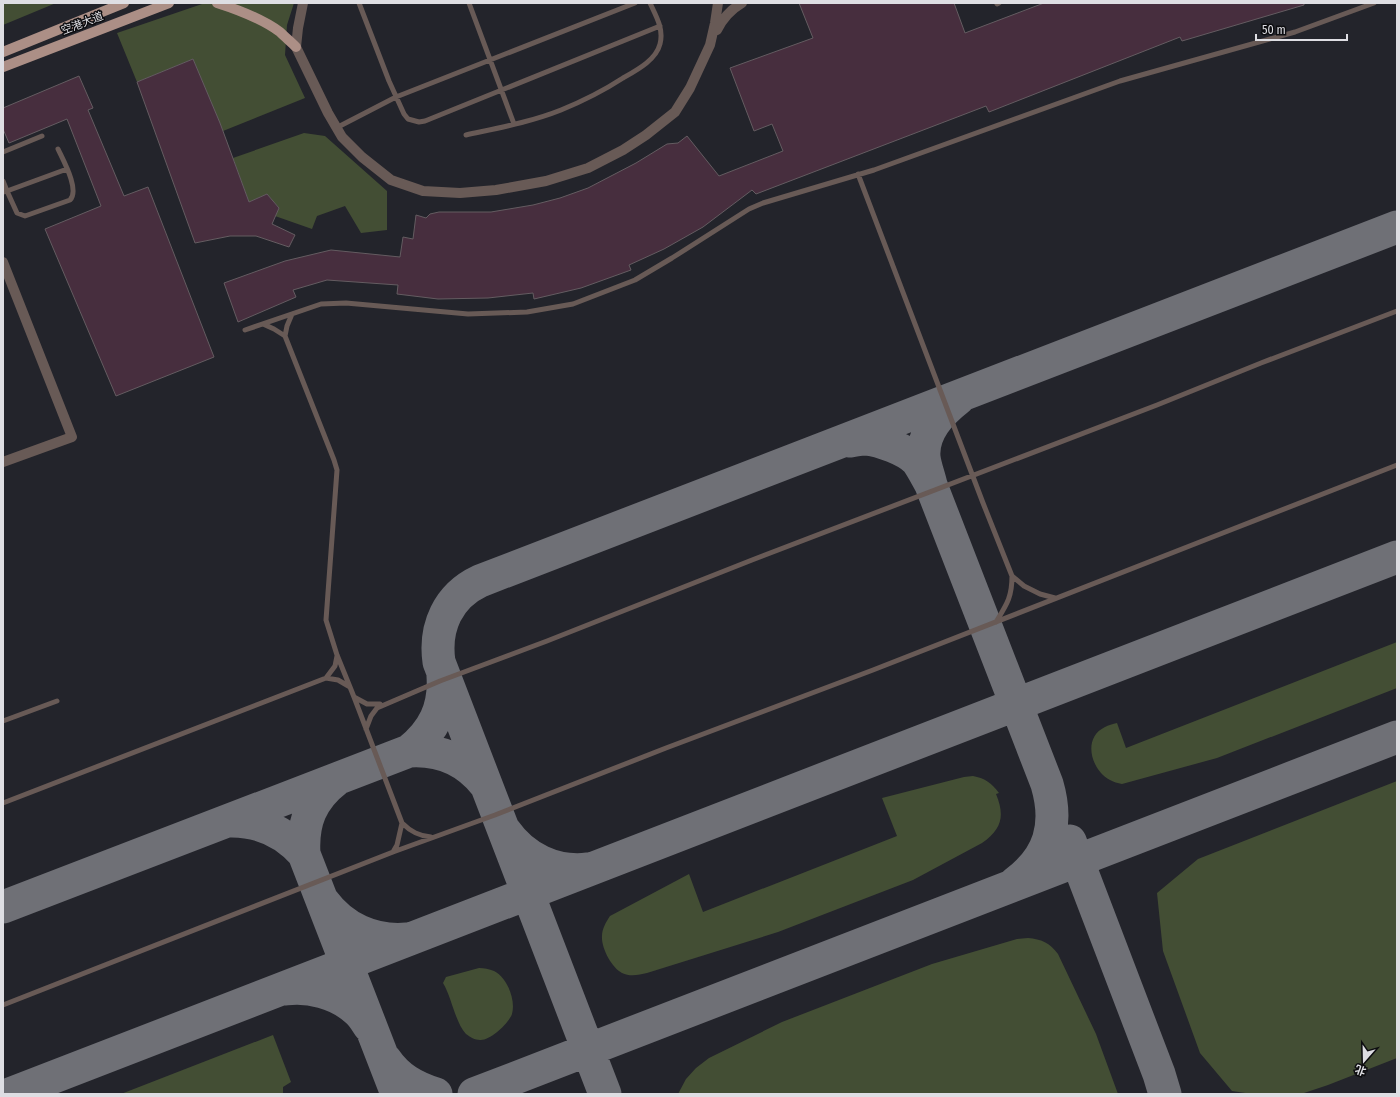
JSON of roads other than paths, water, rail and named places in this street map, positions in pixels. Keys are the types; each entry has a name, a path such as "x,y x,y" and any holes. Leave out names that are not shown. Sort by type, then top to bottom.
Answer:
{"main road":[{"name":"空港大道","path":"3,52 124,3"},
{"name":"空港大道","path":"3,67 169,3"},
{"path":"217,3 239,10 260,20 280,32 296,47"}],"street":[{"path":"303,3 296,47 328,113 342,137 362,158 391,180 422,191 460,193 496,190 546,181 588,168 623,150 646,135 675,112 690,88 725,16 733,8 742,3"},
{"path":"710,45 718,3"},
{"path":"3,262 72,438 3,462"}],"lane":[{"path":"359,3 396,97 408,119 419,122 425,121 660,26"},
{"path":"469,3 514,124"},
{"path":"336,128 396,97 635,3"},
{"path":"466,135 514,124 559,111 595,95 636,71 649,61 656,53 660,45 662,35 660,26 650,3"},
{"path":"245,330 321,304 346,302 468,314 527,312 572,304 635,280 748,209 763,203 874,170 1120,81 1296,32 1374,3"},
{"path":"3,152 42,136"},
{"path":"3,181 5,191 16,213 25,216 70,200 74,189 58,149"},
{"path":"5,191 67,169"},
{"path":"858,174 1012,576 1012,591 1008,603 996,622"},
{"path":"366,729 371,716 377,708 383,704 1397,311"},
{"path":"292,314 285,336 337,470 326,620 337,655 402,823 410,831 421,836 434,837"},
{"path":"263,324 285,336"},
{"path":"3,1005 393,852 495,815 666,748 873,670 1397,465"},
{"path":"1012,576 1024,586 1040,594 1055,598"},
{"path":"326,678 335,666 337,655"},
{"path":"3,803 326,678 338,680 350,688"},
{"path":"354,698 367,704 383,704"},
{"path":"3,720 56,701"},
{"path":"393,852 397,845 402,823"}]}
